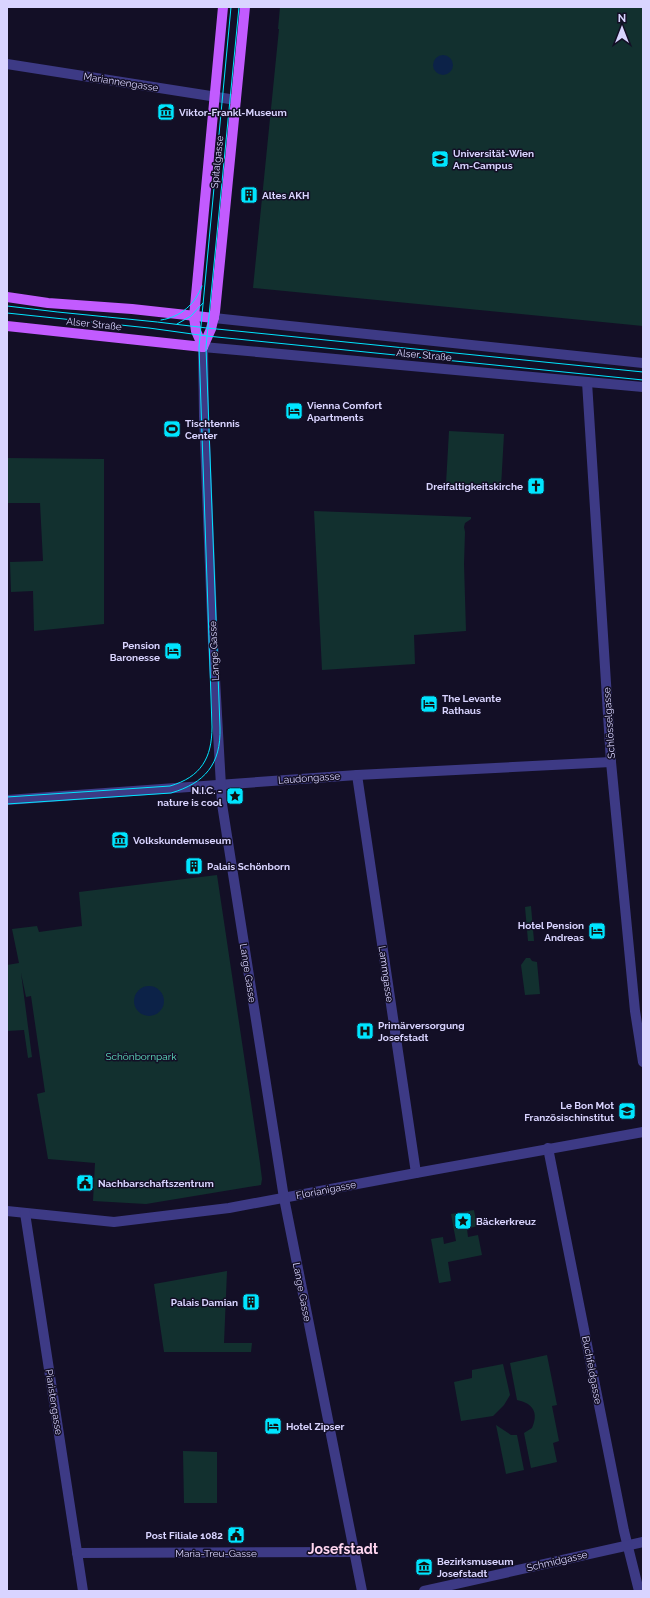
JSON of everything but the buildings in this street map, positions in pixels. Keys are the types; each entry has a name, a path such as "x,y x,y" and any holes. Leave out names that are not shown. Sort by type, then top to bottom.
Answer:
{"main road":[{"name":"Spitalgasse","path":"194,316 223,7"},
{"name":"Spitalgasse","path":"214,318 245,7"},
{"name":"Alser Straße","path":"7,297 48,303 132,309 214,318"},
{"path":"194,316 196,331 203,347"},
{"path":"203,347 214,318"},
{"name":"Alser Straße","path":"7,326 203,347"}],"street":[{"name":"Mariannengasse","path":"7,64 236,100"},
{"name":"Alser Straße","path":"214,318 643,363"},
{"name":"Alser Straße","path":"203,347 643,387"},
{"name":"Lange Gasse","path":"203,347 204,416 220,785 233,879 284,1198 362,1591"},
{"name":"Schlösselgasse","path":"587,382 611,762 635,1011 643,1062"},
{"name":"Laudongasse","path":"7,800 357,775 611,762"},
{"name":"Lammgasse","path":"357,775 416,1173"},
{"name":"Florianigasse","path":"7,1211 114,1222 229,1208 548,1148 643,1132"},
{"name":"Buchfeldgasse","path":"548,1148 627,1546 639,1591"},
{"name":"Piaristengasse","path":"26,1213 83,1591"},
{"name":"Schmidgasse","path":"424,1591 643,1542"},
{"name":"Maria-Treu-Gasse","path":"77,1553 354,1552"}],"green space":[{"name":"Universität-Wien Am-Campus","path":"280,7 643,7 643,326 253,288"},
{"path":"449,431 504,434 501,487 446,484"},
{"path":"7,458 104,459 104,624 34,631 33,591 11,592 10,562 43,561 40,503 7,503"},
{"path":"314,511 471,517 471,519 465,523 464,527 466,631 414,635 415,664 322,670"},
{"name":"Schönbornpark","path":"217,875 260,1163 262,1179 261,1185 146,1204 93,1201 95,1163 48,1159 37,1094 45,1092 31,996 26,997 21,973 32,1057 28,1058 24,1030 7,1031 7,965 19,963 12,929 37,926 39,932 82,926 79,892"},
{"path":"531,906 534,941 528,941 525,907"},
{"path":"526,958 530,958 532,961 537,962 540,994 525,995 521,965"},
{"path":"474,1210 477,1226 467,1229 468,1237 478,1235 482,1255 448,1262 451,1281 439,1283 431,1239 443,1237 444,1244 456,1241 451,1214"},
{"path":"227,1271 224,1343 252,1343 251,1352 164,1352 154,1284"},
{"path":"547,1355 557,1405 552,1406 559,1441 553,1443 557,1462 531,1468 524,1433 532,1428 535,1413 531,1406 523,1401 517,1400 510,1363"},
{"path":"503,1364 510,1395 504,1405 493,1416 461,1421 454,1382 472,1378 472,1370"},
{"path":"496,1425 511,1435 517,1435 524,1470 506,1474"},
{"path":"183,1451 217,1452 217,1503 184,1503"}],"water":[{"path":"443,55 450,58 453,65 450,72 443,75 436,72 433,65 436,58"},
{"path":"149,986 155,987 163,995 163,1007 155,1015 149,1016 143,1015 135,1007 134,1001 135,995 143,987"}],"tram line":[{"path":"7,797 170,786 181,782 197,772 203,765 210,748 212,727 199,347 231,7"},
{"path":"7,804 171,793 183,789 202,778 214,762 218,752 220,728 206,347 239,7"},
{"path":"161,320 175,316 186,309 199,293 202,286"},
{"path":"177,324 191,316 203,303"},
{"path":"7,306 207,328 643,372"},
{"path":"7,313 149,328 207,336 643,380"}],"place":[{"name":"Viktor-Frankl-Museum","path":"166,112"},
{"name":"Universität-Wien Am-Campus","path":"440,159"},
{"name":"Altes AKH","path":"249,195"},
{"name":"Vienna Comfort Apartments","path":"294,411"},
{"name":"Tischtennis Center","path":"172,429"},
{"name":"Dreifaltigkeitskirche","path":"536,486"},
{"name":"Pension Baronesse","path":"173,651"},
{"name":"The Levante Rathaus","path":"429,704"},
{"name":"N.I.C. - nature is cool","path":"235,796"},
{"name":"Volkskundemuseum","path":"120,840"},
{"name":"Palais Schönborn","path":"194,866"},
{"name":"Hotel Pension Andreas","path":"597,931"},
{"name":"Primärversorgung Josefstadt","path":"365,1031"},
{"name":"Le Bon Mot Französischinstitut","path":"627,1111"},
{"name":"Nachbarschaftszentrum","path":"85,1183"},
{"name":"Bäckerkreuz","path":"463,1221"},
{"name":"Palais Damian","path":"251,1302"},
{"name":"Hotel Zipser","path":"273,1426"},
{"name":"Post Filiale 1082","path":"236,1535"},
{"name":"Bezirksmuseum Josefstadt","path":"424,1567"}],"district":[{"name":"Josefstadt","path":"343,1549"}]}
